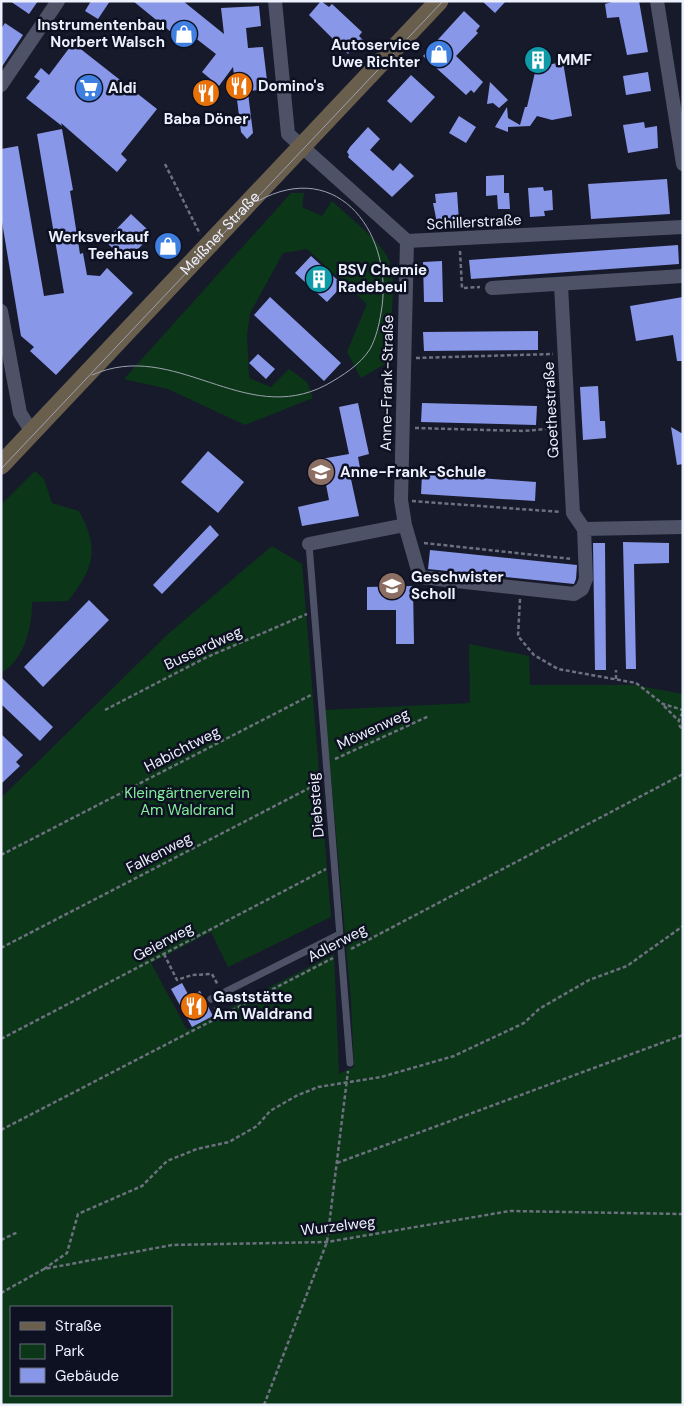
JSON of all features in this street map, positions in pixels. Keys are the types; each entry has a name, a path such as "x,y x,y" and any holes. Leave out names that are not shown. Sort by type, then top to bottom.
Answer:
{"main road":[{"name":"Meißner Straße","path":"1,464 439,1"}],"street":[{"path":"1,85 58,1"},
{"name":"Schillerstraße","path":"275,1 288,134 407,241 459,240 683,227"},
{"path":"657,1 683,164"},
{"name":"Anne-Frank-Straße","path":"407,241 401,500 405,525 420,577 574,594 582,589 586,580 585,560"},
{"path":"492,288 683,276"},
{"name":"Goethestraße","path":"561,285 573,513"},
{"path":"1,311 20,413 32,432"},
{"path":"573,513 584,529 585,560"},
{"path":"308,544 405,525"},
{"path":"584,529 683,527"}],"lane":[{"name":"Diebsteig","path":"308,544 350,1062"},
{"path":"211,1000 340,934"}],"path":[{"path":"165,164 206,248"},
{"path":"459,240 462,288 488,286 492,288"},
{"path":"404,358 565,354"},
{"path":"403,428 524,431 568,426"},
{"path":"401,500 573,513"},
{"path":"410,542 585,560"},
{"path":"520,588 518,636 534,656 558,669 636,683 663,704 679,721 683,730"},
{"name":"Bussardweg","path":"105,710 205,658 313,611"},
{"path":"616,670 616,679"},
{"name":"Habichtweg","path":"1,855 320,691"},
{"path":"663,704 683,711 679,721"},
{"name":"Möwenweg","path":"326,763 428,716"},
{"name":"Adlerweg","path":"1,1130 342,954 683,774"},
{"name":"Falkenweg","path":"1,948 327,779"},
{"name":"Geierweg","path":"1,1040 334,865"},
{"path":"44,1269 68,1253 78,1214 142,1186 167,1161 197,1149 229,1142 257,1126 270,1111 296,1096 318,1087 381,1077 463,1052 524,1023 539,1009 589,980 627,966 683,926"},
{"path":"164,954 177,980 192,975 212,974 223,994"},
{"path":"337,1163 683,1035"},
{"path":"264,1405 326,1242 350,1062"},
{"name":"Wurzelweg","path":"1,1293 44,1269 172,1245 326,1242 510,1210 683,1214"},
{"path":"1,1240 18,1232"}],"green space":[{"path":"291,193 304,193 302,207 322,216 332,201 370,236 387,256 391,267 393,294 385,364 361,378 347,352 367,304 307,249 283,253 250,313 247,335 249,378 271,387 289,369 307,382 313,398 245,425 168,389 124,379"},
{"path":"35,471 44,479 52,503 79,511 90,537 91,558 84,578 68,601 32,602 31,622 26,642 16,660 1,673 1,505"},
{"name":"Kleingärtnerverein Am Waldrand","path":"272,546 302,564 331,917 228,967 211,932 151,963 187,1030 334,954 339,1074 354,1067 351,1001 325,710 470,703 469,644 529,656 530,685 634,685 683,694 683,1405 1,1405 1,798 167,635"}],"building":[{"path":"10,1 38,1 29,14"},
{"path":"91,1 110,1 98,19 85,11"},
{"path":"133,1 183,1 224,34 221,8 259,6 261,26 246,28 248,48 263,47 268,89 250,91 248,93 253,133 247,139 241,132 233,67 219,86 202,72 216,54 194,37 187,45"},
{"path":"321,1 329,7 332,4 362,32 359,36 363,40 348,54 309,15"},
{"path":"482,1 506,1 495,13"},
{"path":"615,1 639,1 648,52 627,55 619,17 607,18 605,4"},
{"path":"464,11 480,26 476,31 478,33 456,56 483,82 474,93 471,90 466,95 423,56"},
{"path":"5,23 23,35 1,68 1,29"},
{"name":"Aldi","path":"73,43 157,109 121,154 127,160 117,172 61,123 62,126 26,98 40,81 34,77 41,68 49,75"},
{"path":"538,51 552,64 563,62 572,116 552,120 537,116 530,126 508,127 508,132 495,127 507,107 508,118 520,125 525,107 527,107 536,68 530,61"},
{"path":"648,72 651,91 626,95 623,76"},
{"path":"411,75 435,97 411,123 387,101"},
{"path":"490,82 508,100 499,108 493,103 487,104"},
{"path":"459,116 476,127 466,143 449,133"},
{"path":"644,122 645,128 657,126 658,148 628,153 623,125"},
{"path":"368,127 380,139 370,150 393,171 400,163 414,176 392,197 348,157 347,152 350,147"},
{"path":"62,129 73,190 70,191 80,254 83,253 87,275 100,276 107,268 133,293 56,375 30,351 34,347 21,336 1,216 1,149 18,146 44,296 64,293 37,134"},
{"path":"504,175 504,193 509,193 510,209 498,209 497,195 486,196 486,176"},
{"path":"667,179 670,214 591,219 588,184"},
{"path":"543,187 544,191 552,190 553,210 544,211 545,216 530,217 528,188"},
{"path":"457,192 459,221 437,223 433,203 436,203 435,194"},
{"path":"131,214 148,230 140,239 144,243 135,252 131,248 122,257 105,241"},
{"path":"678,245 679,264 471,279 469,260"},
{"name":"BSV Chemie Radebeul","path":"311,256 343,285 327,302 295,273"},
{"path":"442,261 443,302 424,302 423,262"},
{"path":"270,297 341,363 324,381 254,315"},
{"path":"683,297 683,361 677,361 673,335 636,341 630,306"},
{"path":"538,331 538,350 424,351 423,332"},
{"path":"258,354 275,369 266,379 249,363"},
{"path":"598,386 600,421 605,421 606,438 583,440 580,387"},
{"path":"358,403 369,454 358,457 360,468 349,470 359,516 302,526 298,507 329,500 321,459 349,454 339,407"},
{"path":"422,403 537,406 536,425 421,422"},
{"path":"671,427 683,434 683,464 677,465"},
{"path":"208,451 244,482 218,513 181,482"},
{"path":"422,474 536,482 535,501 421,494"},
{"path":"210,525 219,535 162,594 153,585"},
{"path":"623,542 669,543 669,563 634,564 636,669 626,669"},
{"path":"593,543 605,543 606,670 595,670"},
{"path":"430,550 577,565 576,579 574,584 428,569"},
{"path":"413,586 414,644 396,644 396,610 367,610 367,587"},
{"path":"89,600 109,620 43,687 24,667"},
{"path":"1,677 53,727 40,741 1,704"},
{"path":"1,734 23,755 16,762 20,766 1,784"},
{"name":"Gaststätte Am Waldrand","path":"182,983 189,996 200,991 213,1016 192,1027 171,989"}],"tram line":[{"path":"1,469 443,1"},
{"path":"92,375 123,367 152,367 181,373 238,391 267,396 296,395 326,385 344,374 366,355 377,331 381,313 383,285 379,257 370,232 356,212 337,197 314,189 287,190 258,201"}],"place":[{"name":"Instrumentenbau Norbert Walsch","path":"184,34"},
{"name":"Autoservice Uwe Richter","path":"439,54"},
{"name":"MMF","path":"538,60"},
{"name":"Domino's","path":"239,86"},
{"name":"Aldi","path":"89,88"},
{"name":"Baba Döner","path":"206,93"},
{"name":"Werksverkauf Teehaus","path":"168,246"},
{"name":"BSV Chemie Radebeul","path":"319,279"},
{"name":"Anne-Frank-Schule","path":"321,472"},
{"name":"Geschwister Scholl","path":"392,586"},
{"name":"Gaststätte Am Waldrand","path":"194,1006"}]}
